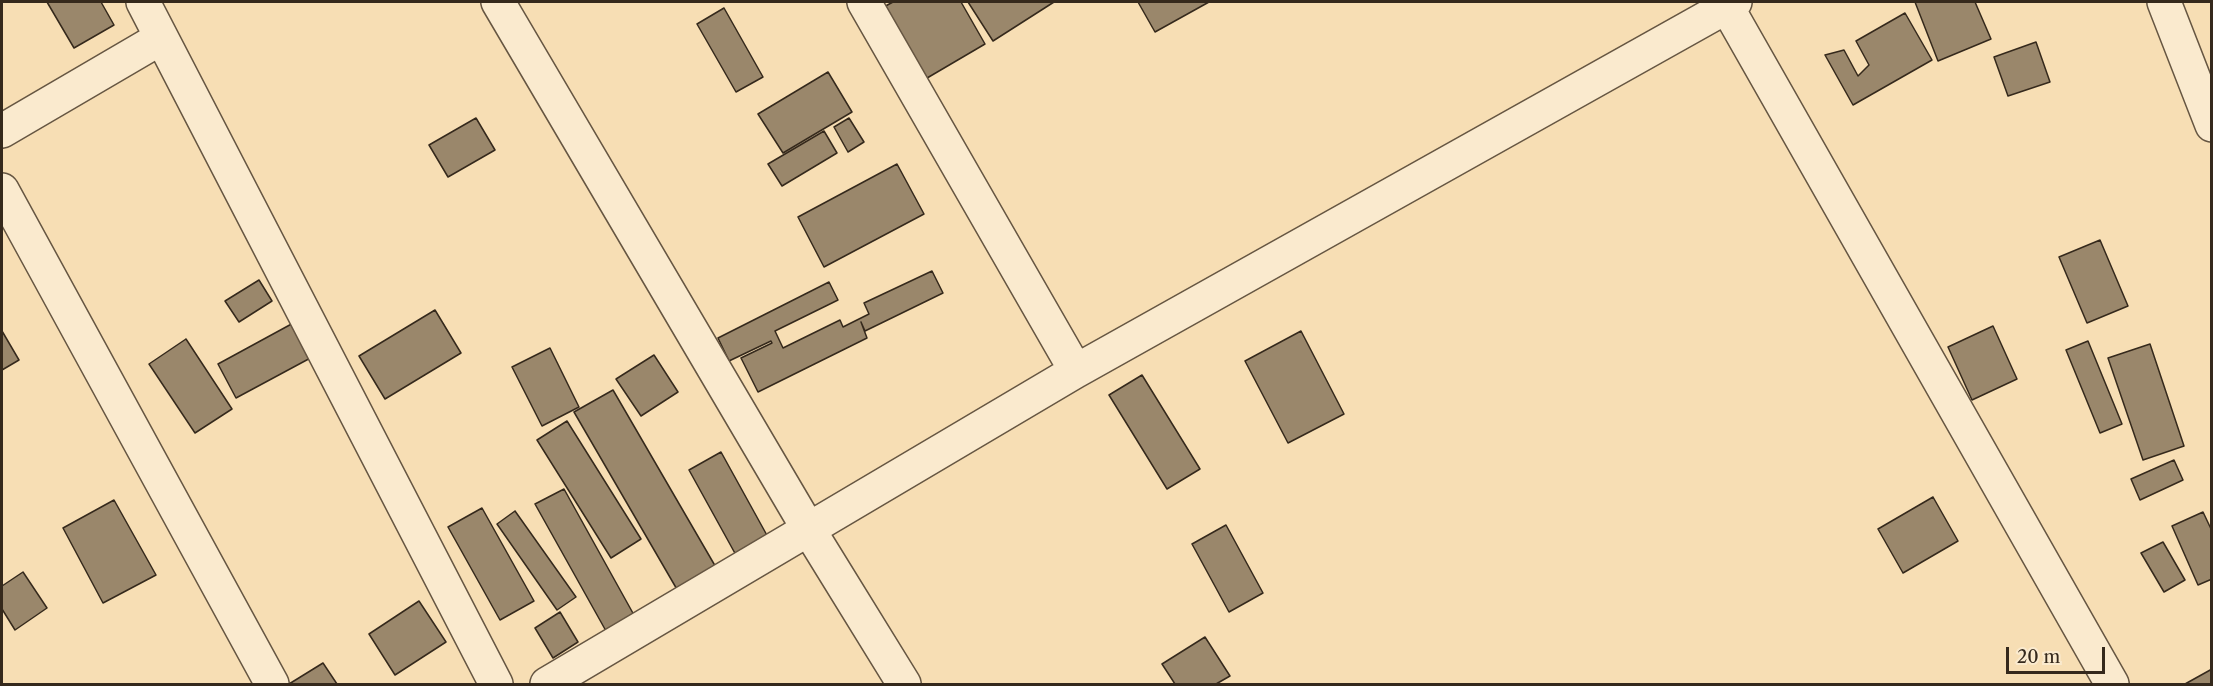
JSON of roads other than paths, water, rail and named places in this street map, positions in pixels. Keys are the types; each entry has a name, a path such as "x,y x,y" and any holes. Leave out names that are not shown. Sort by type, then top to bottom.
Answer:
{"street":[{"path":"143,2 496,684"},
{"path":"498,2 809,530 904,684"},
{"path":"864,2 1076,371"},
{"path":"2164,2 2211,121"},
{"path":"547,684 1076,371 1731,4 2112,684"},
{"path":"2,131 161,38"},
{"path":"2,190 272,684"}]}
